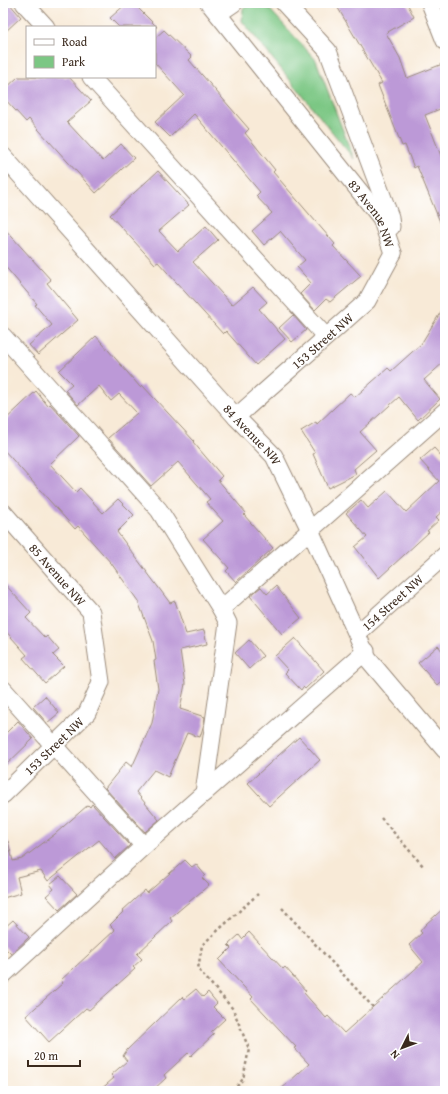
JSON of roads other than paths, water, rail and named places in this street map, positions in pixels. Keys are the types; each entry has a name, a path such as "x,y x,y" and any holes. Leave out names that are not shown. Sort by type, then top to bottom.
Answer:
{"street":[{"path":"24,3 45,26"},
{"name":"83 Avenue NW","path":"234,3 214,9 381,218 393,253"},
{"name":"83 Avenue NW","path":"284,3 328,52 390,217 393,253"},
{"path":"430,3 445,41"},
{"path":"92,78 326,337"},
{"name":"84 Avenue NW","path":"3,156 236,417 274,456 358,633 368,659 443,743"},
{"name":"153 Street NW","path":"236,417 367,301 393,253"},
{"path":"3,336 159,510 221,609 228,623 204,794"},
{"path":"221,609 445,411"},
{"name":"85 Avenue NW","path":"3,512 91,612 101,682 87,713"},
{"name":"154 Street NW","path":"358,633 445,555"},
{"path":"3,975 144,846 366,652"},
{"path":"3,689 144,846"},
{"name":"153 Street NW","path":"3,795 87,713"}]}
